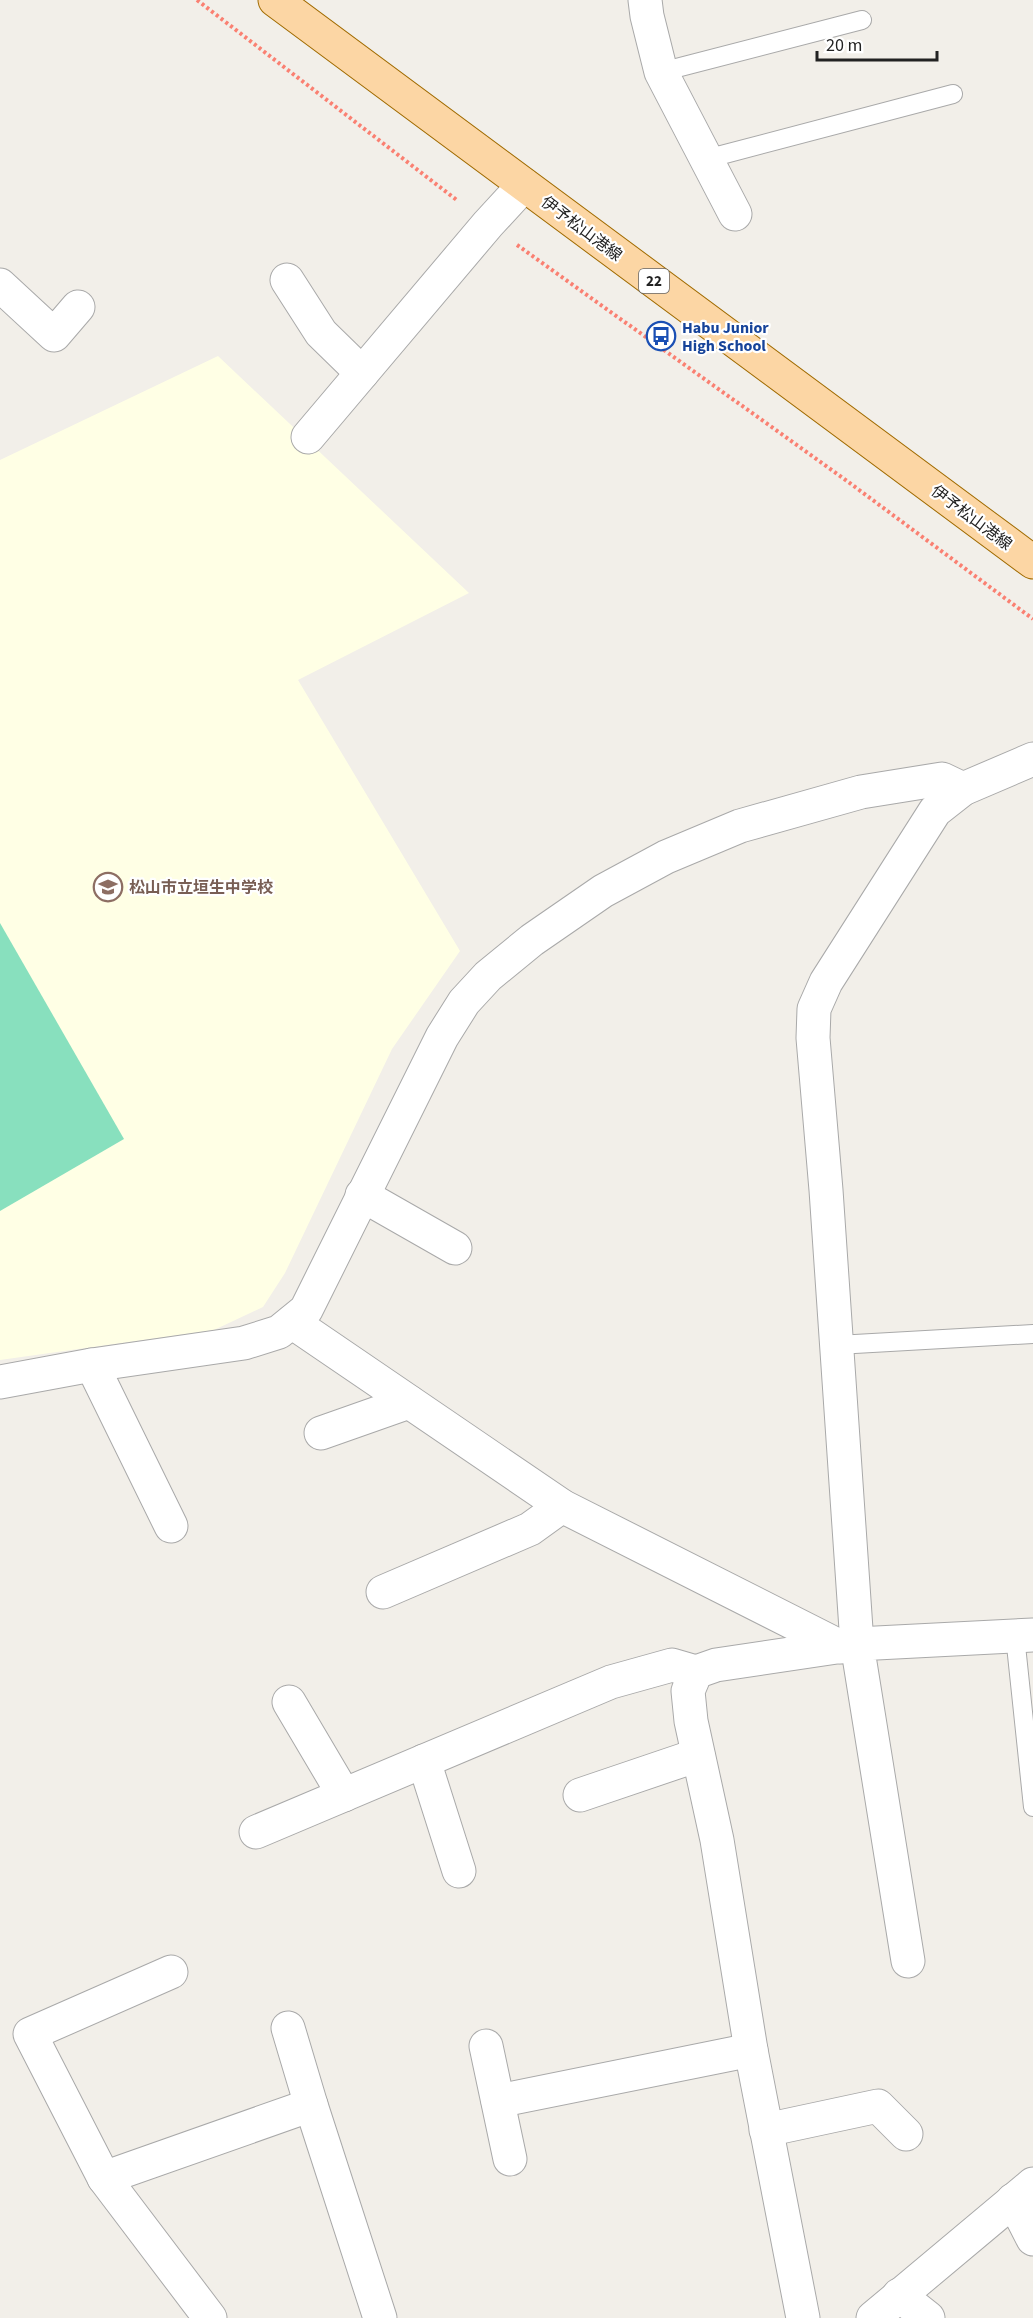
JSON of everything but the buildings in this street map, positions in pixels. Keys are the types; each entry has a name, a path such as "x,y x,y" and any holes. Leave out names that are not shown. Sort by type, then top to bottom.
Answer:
{"main road":[{"name":"伊予松山港線","path":"275,0 1033,562"}],"street":[{"path":"645,0 646,16 661,72 735,214"},
{"path":"308,437 488,224 524,185"},
{"path":"286,280 321,333 362,373"},
{"path":"0,285 54,335 78,307"},
{"path":"908,1961 849,1646 837,1345 813,1038 814,1009 826,982 935,812 963,789 1033,759"},
{"path":"0,1382 92,1365 244,1343 279,1332 306,1310 442,1036 464,1002 488,976 532,940 603,891 666,858 740,826 861,792 942,779 963,789"},
{"path":"362,1195 455,1248"},
{"path":"292,1322 562,1506 849,1646"},
{"path":"92,1365 171,1526"},
{"path":"321,1433 409,1402"},
{"path":"383,1592 530,1529 562,1506"},
{"path":"256,1832 611,1682 672,1665 696,1672 716,1665 849,1646 1024,1636"},
{"path":"696,1672 688,1691 691,1721 717,1840 751,2050 803,2318"},
{"path":"289,1702 344,1795"},
{"path":"580,1795 698,1755"},
{"path":"424,1761 459,1871"},
{"path":"171,1972 30,2034 104,2178 210,2318"},
{"path":"288,2028 380,2318"},
{"path":"486,2046 510,2158"},
{"path":"498,2101 751,2050"},
{"path":"104,2178 311,2105"},
{"path":"766,2130 878,2106 906,2134"},
{"path":"873,2318 1023,2192 1033,2239"},
{"path":"899,2295 928,2318"}],"lane":[{"path":"661,72 862,20"},
{"path":"706,159 953,94"},
{"path":"837,1345 1033,1334"},
{"path":"1024,1636 1033,1807"}],"path":[{"path":"197,0 488,224 843,478 1033,619"}],"shaded area":[{"path":"218,356 469,593 298,680 460,951 392,1049 285,1273 263,1307 214,1330 0,1360 0,460"}],"green space":[{"path":"0,923 124,1139 0,1211"}],"place":[{"name":"Habu Junior High School","path":"661,336"},
{"name":"松山市立垣生中学校","path":"108,887"}]}
